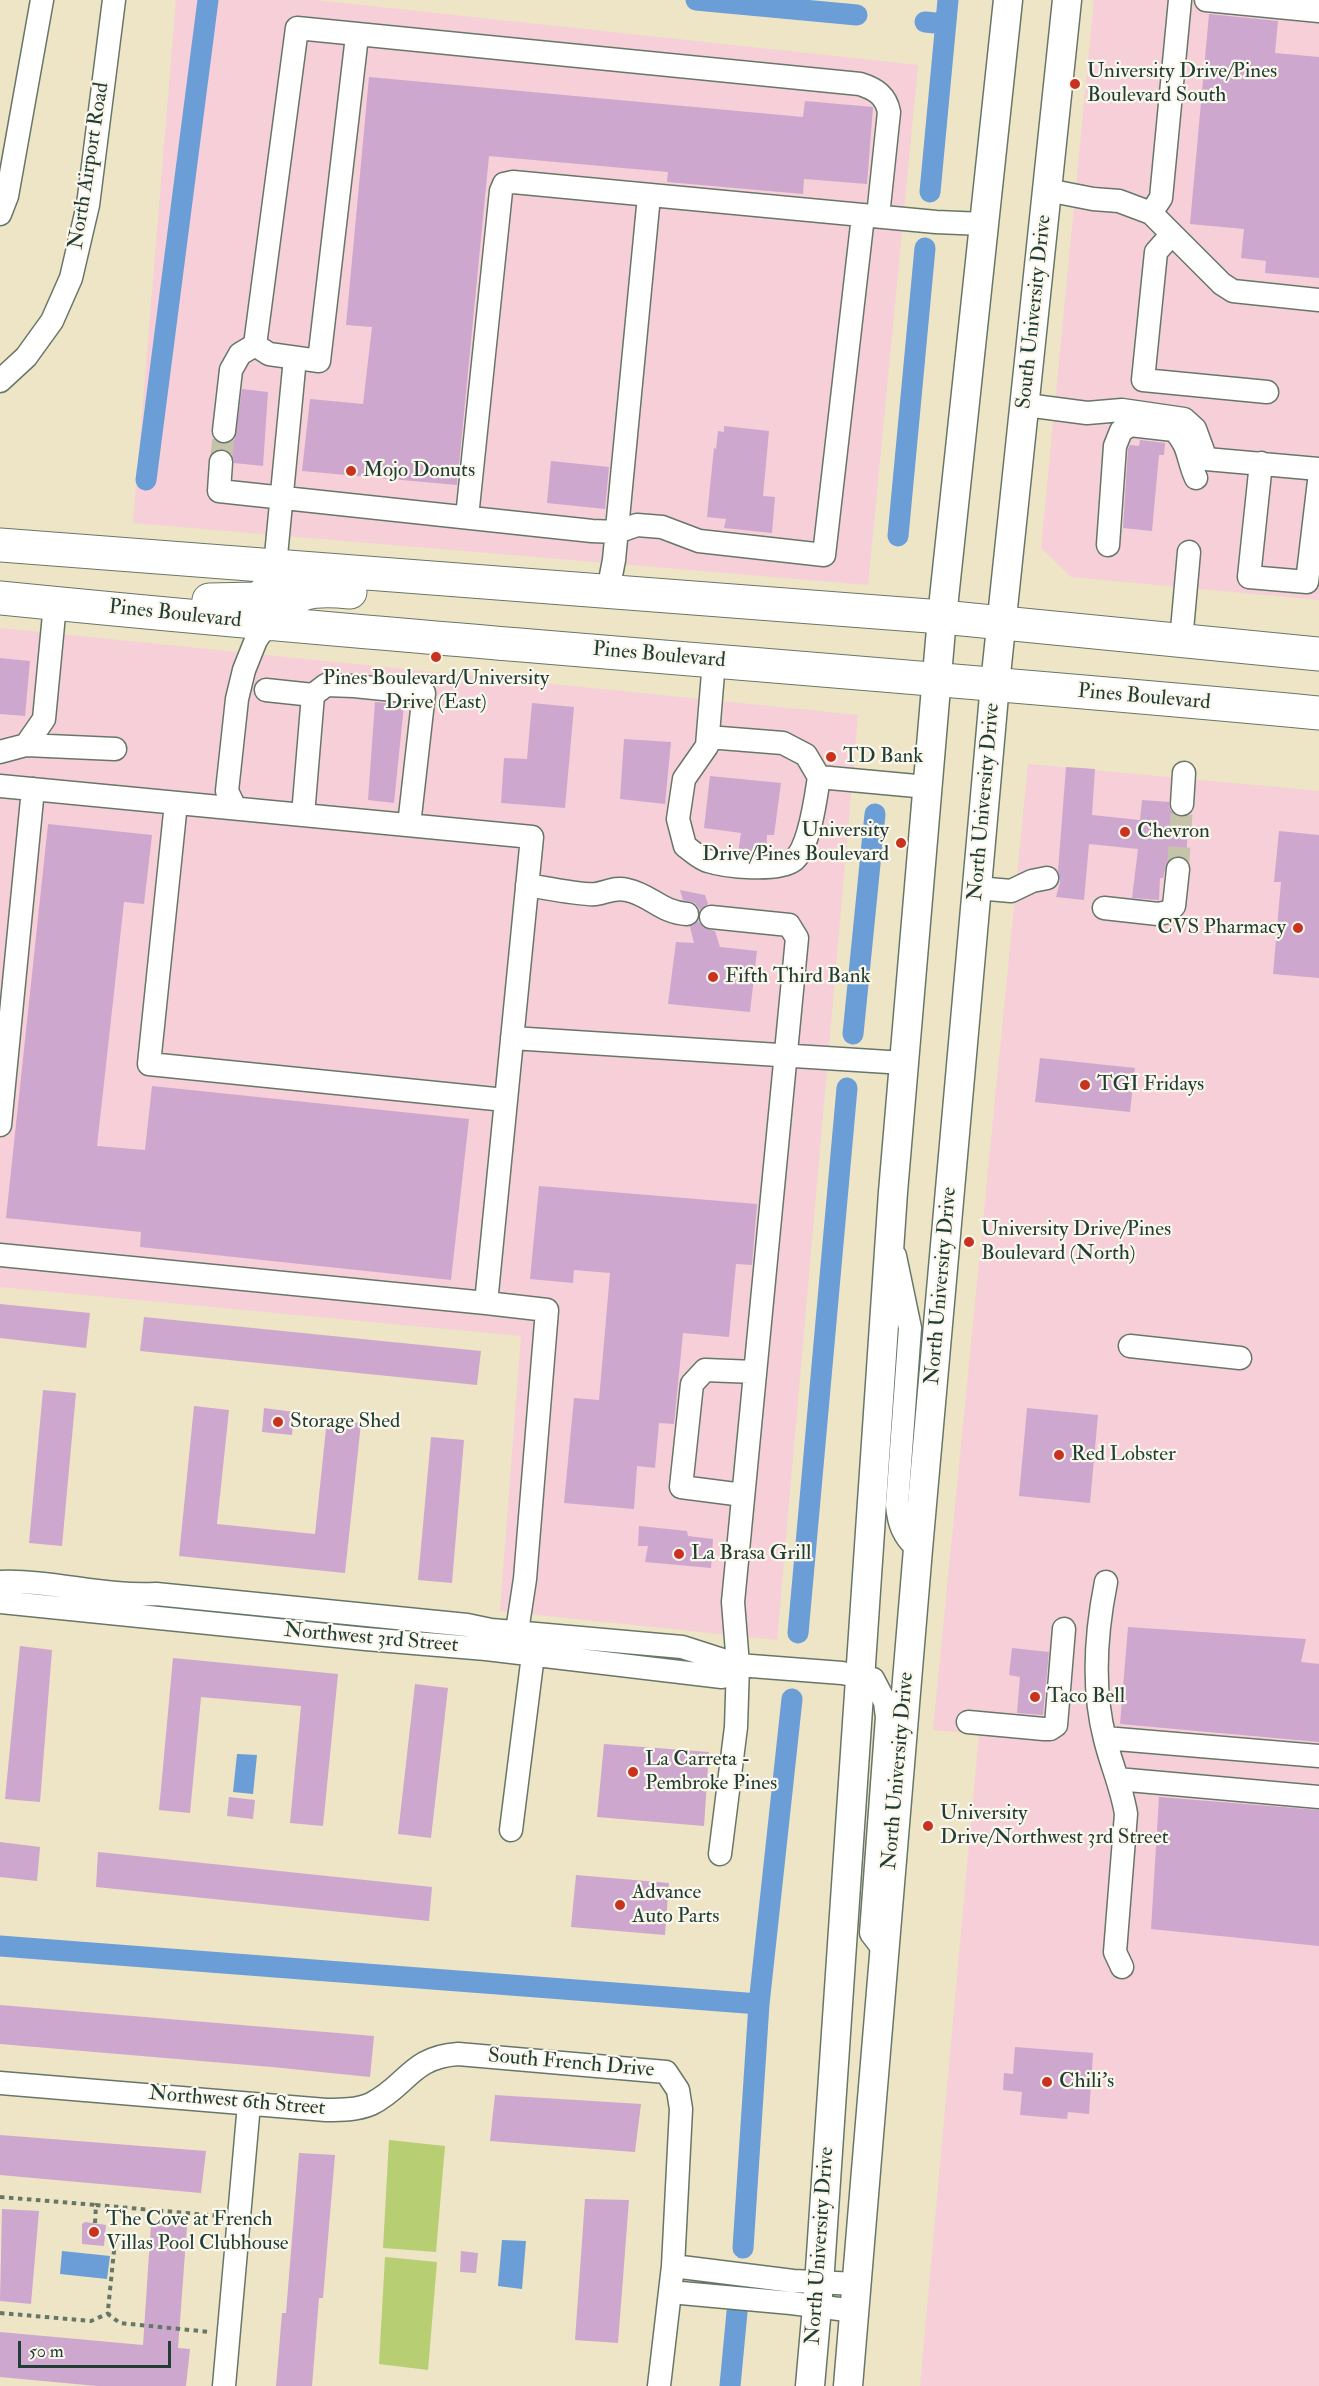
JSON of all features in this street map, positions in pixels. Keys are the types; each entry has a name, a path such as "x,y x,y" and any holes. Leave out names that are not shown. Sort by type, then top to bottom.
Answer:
{"highway":[{"path":"0,545 942,617 1319,654"},
{"path":"27,601 75,592 252,600 268,591 275,566"},
{"path":"267,624 300,593 329,590 401,598 449,599 515,584"},
{"name":"Pines Boulevard","path":"27,601 267,624 936,681 995,684 1319,714"}],"main road":[{"path":"942,617 1008,0"},
{"name":"South University Drive","path":"1001,623 1026,405 1067,0"},
{"name":"North University Drive","path":"810,2386 891,1237 942,617"},
{"name":"North University Drive","path":"848,2386 918,1549 1001,623"}],"street":[{"path":"0,214 7,196 42,0"},
{"name":"North Airport Road","path":"0,381 26,357 52,321 71,278 88,205 114,0"},
{"path":"1151,213 1161,198 1180,0"},
{"path":"1206,0 1319,10"},
{"path":"221,462 219,491 617,531 637,525 662,527 699,541 824,555 871,216 889,112 887,103 872,87 848,83 357,36 297,28 255,345"},
{"path":"255,345 269,354 319,362 357,36"},
{"path":"467,517 501,191 504,184 513,182 871,216 984,224"},
{"path":"1047,190 1093,199 1119,201 1151,213 1222,284 1233,291 1319,300"},
{"path":"608,591 617,531 649,196"},
{"path":"1172,234 1156,252 1143,380 1266,392"},
{"path":"224,431 231,369 240,354 255,345"},
{"path":"275,566 295,358"},
{"path":"1026,405 1087,413 1122,410 1184,419 1195,429 1201,469"},
{"path":"1108,545 1114,446 1121,431 1130,425 1174,430 1184,440 1188,450 1188,462 1201,469 1261,463 1319,470"},
{"path":"1261,463 1250,577 1307,582 1319,481"},
{"path":"0,554 46,549"},
{"path":"1181,640 1189,552"},
{"path":"26,745 44,719 27,601"},
{"path":"235,808 227,791 237,699 244,670 256,640 267,624"},
{"path":"708,736 783,743 806,755 819,777 807,837 794,860 773,868 706,861 685,846 678,819 684,779 707,746 714,661"},
{"path":"266,690 313,694 326,686 354,686 424,693 409,825"},
{"path":"303,815 313,694"},
{"path":"0,752 26,745 115,749"},
{"path":"1182,804 1184,773"},
{"path":"819,777 927,788"},
{"path":"0,786 532,837 486,1303"},
{"path":"0,1125 33,789"},
{"path":"176,803 149,1064 505,1100"},
{"path":"1104,908 1158,914 1168,912 1174,906 1178,869"},
{"path":"977,888 1011,891 1032,881 1047,878"},
{"path":"527,885 595,894 607,889 620,888 646,896 658,906 675,913 687,914"},
{"path":"711,917 789,925 796,938 733,1602 738,1665 736,1726 720,1854"},
{"path":"512,1038 904,1063"},
{"path":"891,1237 910,1328 897,1505 901,1528 907,1540 918,1549"},
{"path":"0,1255 547,1310 525,1579 518,1631"},
{"path":"1130,1346 1240,1358"},
{"path":"743,1495 681,1486 692,1384 705,1370 755,1372"},
{"name":"Northwest 3rd Street","path":"0,1582 80,1588 93,1592 156,1594 682,1647 738,1665 860,1675"},
{"path":"1106,1582 1101,1612 1097,1676 1105,1738 1126,1814 1115,1952 1122,1967"},
{"name":"Northwest 3rd Street","path":"0,1602 533,1655 722,1677 738,1665"},
{"path":"968,1722 1044,1729 1050,1729 1056,1725 1064,1629"},
{"path":"511,1830 533,1655"},
{"name":"North University Drive","path":"860,1675 873,1679 885,1702 886,1717 871,1934 884,1950"},
{"path":"1105,1738 1319,1756"},
{"path":"1117,1779 1319,1797"},
{"name":"Northwest 6th Street","path":"0,2083 326,2110 350,2110 370,2105 411,2071 429,2060 441,2055 458,2054"},
{"name":"South French Drive","path":"458,2054 666,2072 678,2090 681,2109 673,2266"},
{"path":"224,2386 249,2104"},
{"path":"659,2386 673,2266 818,2295"},
{"path":"670,2292 856,2298"}],"path":[{"path":"0,2197 239,2217"},
{"path":"95,2223 96,2205"},
{"path":"109,2313 115,2241"},
{"path":"0,2313 91,2321 109,2313"},
{"path":"109,2313 120,2323 229,2334"}],"shaded area":[{"path":"176,0 315,0 918,65 868,585 133,523"},
{"path":"1094,0 1319,0 1319,600 1071,577 1041,548"},
{"path":"0,628 858,715 777,1640 500,1611 521,1336 0,1287"},
{"path":"1028,764 1319,791 1319,2386 920,2386 979,1734 933,1730"}],"green space":[{"path":"389,2140 445,2146 436,2252 383,2248"},
{"path":"385,2257 437,2262 428,2370 379,2364"}],"water":[{"path":"237,1754 257,1755 253,1794 233,1792"},
{"path":"502,2240 526,2241 522,2289 498,2286"},
{"path":"62,2251 110,2256 107,2279 60,2274"}],"building":[{"path":"1209,14 1278,21 1275,53 1319,57 1319,278 1265,273 1266,261 1241,258 1244,229 1190,224"},
{"path":"369,77 803,117 805,101 873,107 867,184 804,179 803,194 667,182 668,172 489,156 457,485 302,471 310,399 363,404 372,327 346,325"},
{"path":"242,389 268,392 263,466 234,463 229,451 218,449 219,443 229,444 235,439"},
{"path":"724,426 769,431 763,496 775,497 772,533 724,528 726,519 707,517 714,448 716,449 718,431 724,432"},
{"path":"1140,440 1165,443 1164,455 1159,455 1152,531 1123,528 1128,449 1130,445 1139,446"},
{"path":"551,461 609,467 605,509 547,503"},
{"path":"0,658 30,661 25,716 0,714"},
{"path":"375,702 404,705 394,803 368,800"},
{"path":"532,703 574,707 565,808 501,803 504,758 527,759"},
{"path":"624,739 671,742 665,804 620,799"},
{"name":"Chevron","path":"1066,767 1095,769 1092,815 1140,820 1142,800 1169,802 1170,809 1175,815 1182,817 1189,815 1186,858 1173,856 1167,862 1163,878 1160,878 1159,900 1132,898 1138,849 1089,844 1084,900 1056,897 1060,882 1058,871"},
{"path":"710,776 781,783 774,835 767,835 766,853 738,853 741,833 704,828"},
{"path":"48,824 152,835 144,904 124,902 97,1146 145,1150 152,1086 469,1119 451,1280 140,1247 141,1232 6,1218"},
{"name":"CVS Pharmacy","path":"1279,831 1319,835 1319,978 1273,974 1281,882 1274,882"},
{"path":"680,890 705,895 708,904 700,910 695,903 683,900"},
{"name":"Fifth Third Bank","path":"698,921 704,928 715,931 720,947 757,951 750,1012 668,1004 676,942 694,943 690,927"},
{"name":"TGI Fridays","path":"1040,1058 1135,1068 1130,1112 1035,1102"},
{"path":"539,1186 757,1204 752,1265 736,1264 729,1337 683,1333 674,1424 659,1423 655,1468 637,1466 634,1509 564,1503 574,1398 599,1400 610,1273 574,1270 573,1283 530,1279"},
{"path":"0,1304 90,1313 86,1348 0,1338"},
{"path":"144,1317 481,1351 477,1385 140,1351"},
{"path":"43,1390 76,1393 62,1546 29,1543"},
{"path":"194,1406 229,1410 217,1524 315,1534 327,1419 361,1423 345,1573 179,1556"},
{"name":"Storage Shed","path":"264,1408 294,1412 292,1435 262,1432"},
{"name":"Red Lobster","path":"1027,1408 1098,1415 1090,1503 1019,1496"},
{"path":"431,1437 464,1440 452,1583 418,1580"},
{"name":"La Brasa Grill","path":"639,1526 687,1531 688,1536 713,1539 711,1568 645,1562 648,1546 638,1546"},
{"path":"1128,1627 1306,1639 1301,1662 1319,1664 1319,1742 1120,1724"},
{"path":"20,1646 52,1650 40,1802 5,1799"},
{"name":"Taco Bell","path":"1012,1648 1049,1652 1043,1715 1017,1713 1020,1677 1009,1675"},
{"path":"173,1658 338,1674 323,1826 290,1823 301,1706 201,1697 190,1813 159,1810"},
{"path":"415,1684 448,1688 431,1838 398,1834"},
{"path":"604,1744 709,1752 704,1826 597,1817"},
{"path":"229,1797 255,1800 253,1819 227,1816"},
{"path":"1159,1797 1319,1810 1319,1946 1151,1929"},
{"path":"0,1842 40,1847 37,1881 0,1877"},
{"path":"98,1852 432,1887 429,1921 96,1887"},
{"name":"Advance Auto Parts","path":"576,1875 669,1883 665,1935 571,1927"},
{"path":"0,2005 374,2036 370,2077 0,2044"},
{"name":"Chili's","path":"1015,2047 1093,2053 1089,2114 1068,2112 1067,2119 1020,2115 1022,2092 1003,2090 1004,2073 1013,2074"},
{"path":"495,2095 641,2104 635,2152 490,2141"},
{"path":"0,2135 206,2151 201,2193 0,2175"},
{"path":"299,2153 335,2155 323,2298 319,2298 312,2386 276,2386 282,2313 286,2313"},
{"path":"585,2199 629,2200 618,2343 575,2340"},
{"path":"2,2209 39,2211 31,2304 0,2301"},
{"path":"85,2222 106,2225 104,2246 82,2244 82,2224"},
{"path":"151,2224 187,2226 178,2348 190,2349 186,2386 97,2386 0,2377 0,2332 143,2345"},
{"path":"461,2251 478,2253 476,2273 460,2272"}],"waterway":[{"path":"146,480 208,0"},
{"path":"696,0 857,15"},
{"path":"930,192 948,0"},
{"path":"925,22 945,24"},
{"path":"898,536 925,248"},
{"path":"853,1034 875,814"},
{"path":"798,1633 847,1088"},
{"path":"743,2248 759,2004 792,1699"},
{"path":"0,1946 759,2004"},
{"path":"730,2386 737,2312"}],"tunnel":[{"path":"221,462 224,431"},
{"path":"1178,869 1182,804"}],"place":[{"name":"University Drive/Pines Boulevard South","path":"1075,84"},
{"name":"Mojo Donuts","path":"351,471"},
{"name":"Pines Boulevard/University Drive (East)","path":"436,657"},
{"name":"TD Bank","path":"831,757"},
{"name":"Chevron","path":"1125,832"},
{"name":"University Drive/Pines Boulevard","path":"901,843"},
{"name":"CVS Pharmacy","path":"1298,928"},
{"name":"Fifth Third Bank","path":"713,977"},
{"name":"TGI Fridays","path":"1085,1085"},
{"name":"University Drive/Pines Boulevard (North)","path":"969,1242"},
{"name":"Storage Shed","path":"278,1422"},
{"name":"Red Lobster","path":"1059,1455"},
{"name":"La Brasa Grill","path":"679,1554"},
{"name":"Taco Bell","path":"1035,1697"},
{"name":"La Carreta - Pembroke Pines","path":"633,1772"},
{"name":"University Drive/Northwest 3rd Street","path":"928,1826"},
{"name":"Advance Auto Parts","path":"620,1905"},
{"name":"Chili's","path":"1047,2082"},
{"name":"The Cove at French Villas Pool Clubhouse","path":"94,2232"}]}
